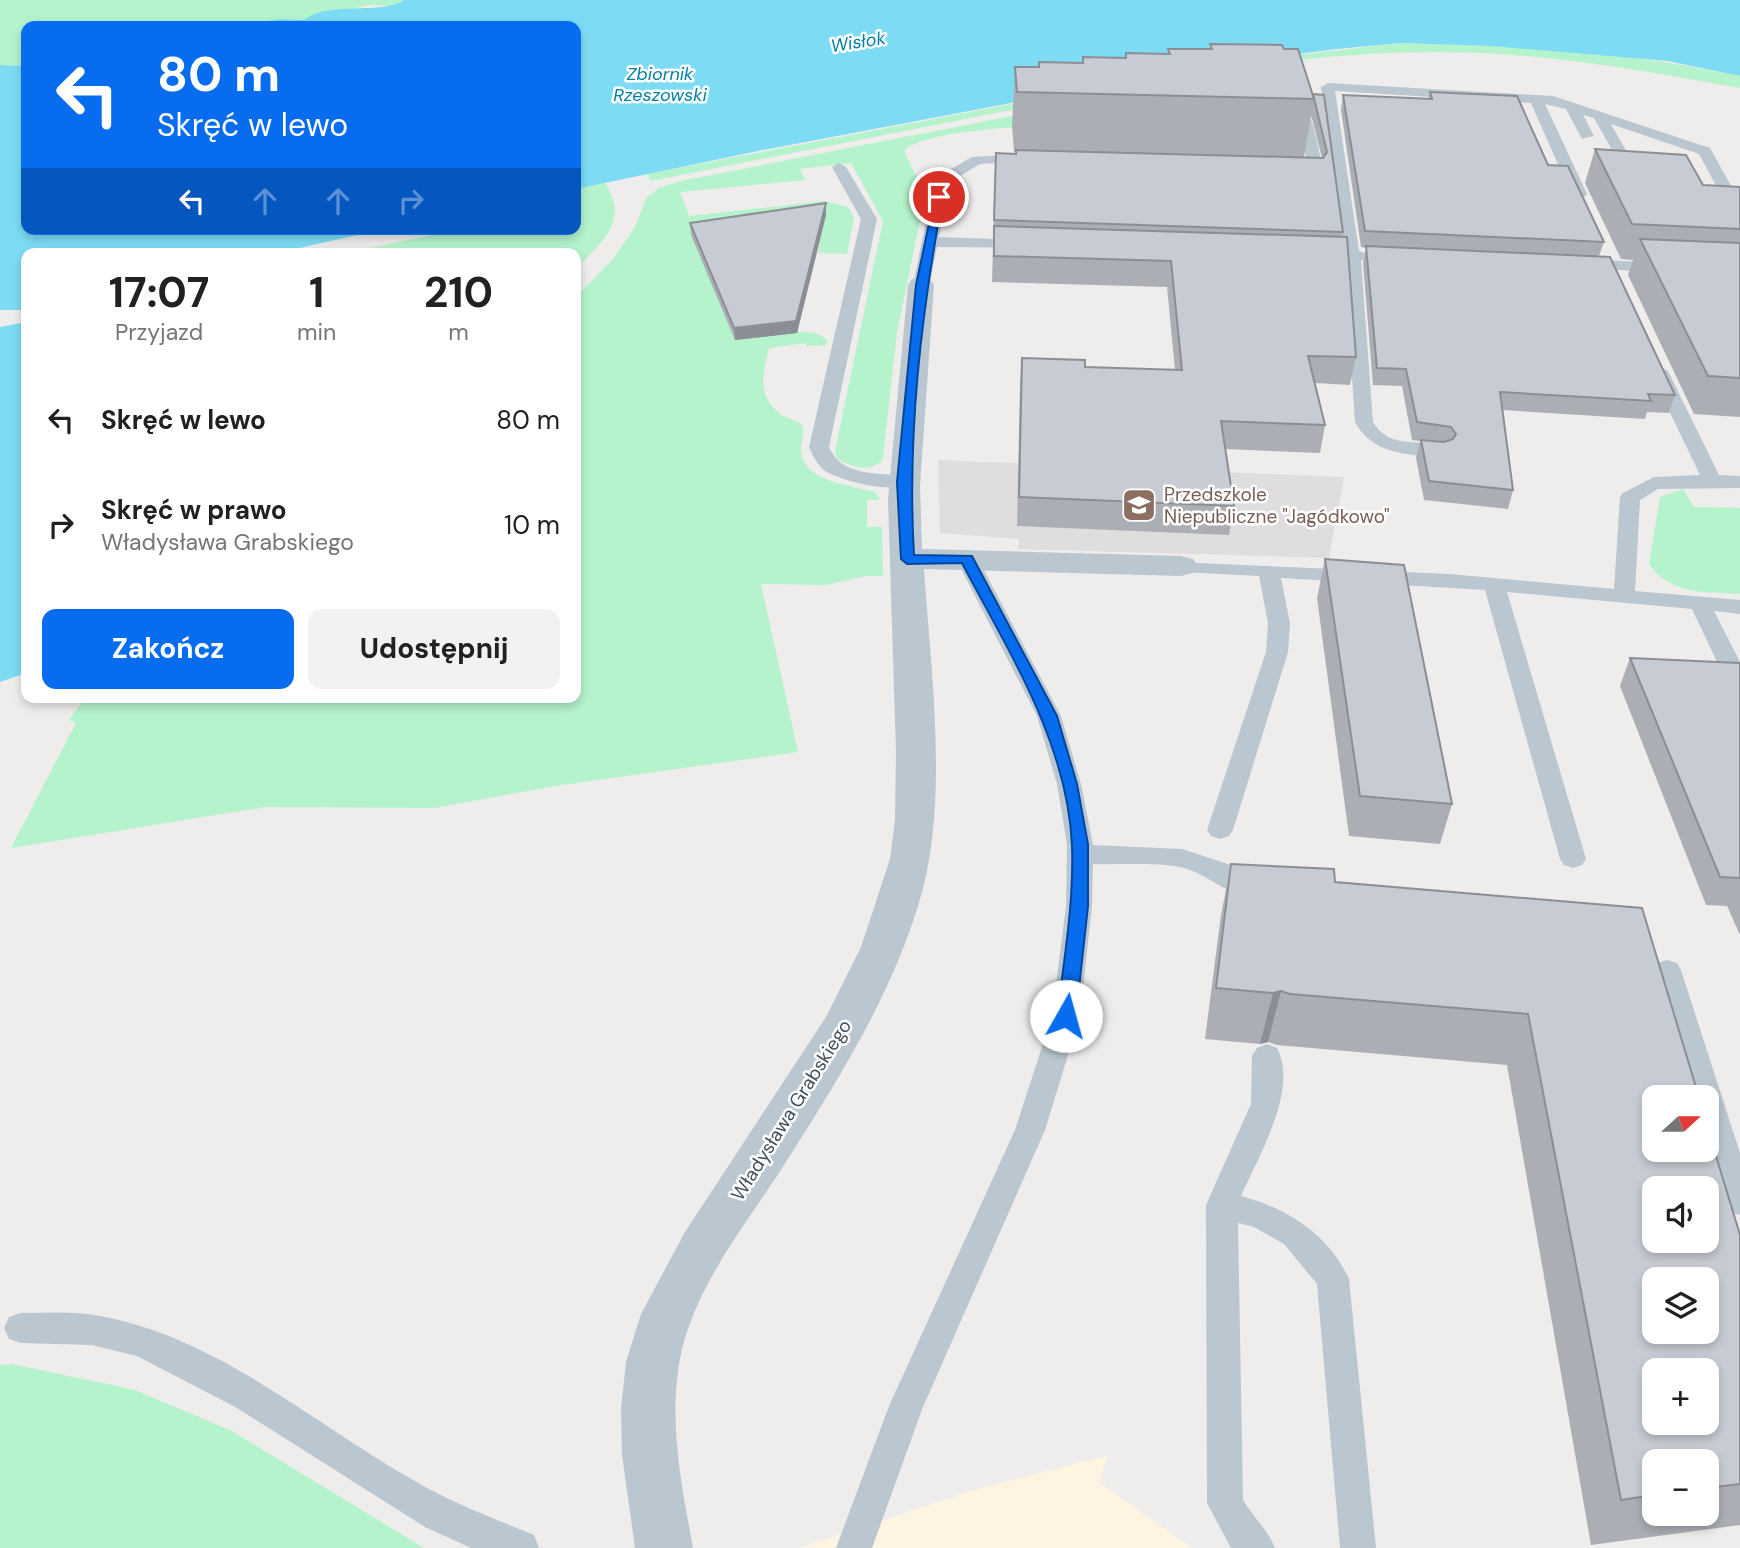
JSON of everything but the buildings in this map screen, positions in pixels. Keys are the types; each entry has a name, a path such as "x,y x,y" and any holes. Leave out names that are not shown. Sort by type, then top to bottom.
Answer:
{"street":[{"name":"Władysława Grabskiego","path":"664,1548 647,1447 648,1401 653,1360 665,1323 684,1278 823,1065 853,1012 877,963 896,912 910,856 915,739 903,482 921,285"},
{"path":"907,559 1181,566"}],"lane":[{"path":"1439,452 1380,443 1369,434 1364,422 1352,255 1328,87 1553,100 1705,152 1740,216"},
{"path":"1536,99 1584,206"},
{"path":"1273,166 1315,167 1307,130 1296,101"},
{"path":"1572,107 1587,136"},
{"path":"1600,117 1626,163"},
{"path":"921,285 939,197 934,184 977,160 1037,159"},
{"path":"839,167 869,219 819,447 828,464 848,475 903,482"},
{"path":"930,242 1038,245"},
{"path":"1600,242 1622,290"},
{"path":"1297,253 1379,256"},
{"path":"1570,264 1675,269"},
{"path":"1650,352 1712,481"},
{"path":"1624,596 1630,497 1654,483 1740,482"},
{"path":"854,1548 906,1406 1030,1130 1066,1016 1079,906 1079,854 1069,784 1049,716 967,559"},
{"path":"1181,566 1494,584 1740,607"},
{"path":"1220,830 1277,652 1279,623 1269,571"},
{"path":"1494,584 1573,859"},
{"path":"1700,604 1740,685"},
{"path":"1079,854 1182,858 1222,872 1248,890 1275,892"},
{"path":"1667,970 1740,1202"},
{"path":"1257,1548 1241,1532 1225,1503 1222,1205 1266,1104 1266,1056"},
{"path":"1222,1205 1262,1215 1295,1234 1332,1279 1358,1548"},
{"path":"22,1328 102,1331 164,1352 283,1415 406,1498 484,1537 521,1548"}],"shaded area":[{"name":"Przedszkole Niepubliczne \"Jagódkowo\"","path":"938,460 1344,477 1329,558 1018,549 1019,539 940,533"},
{"path":"1107,1456 1100,1483 1192,1548 799,1548 980,1488"}],"green space":[{"path":"0,0 403,0 394,6 369,5 304,20 21,21 21,66 0,65"},
{"path":"1400,43 1528,48 1656,61 1740,76 1740,88 1625,68 1509,55 1432,52 1330,57 1177,78 651,181 647,174 1220,64"},
{"path":"1022,114 1035,127 987,129 945,135 913,145 904,151 925,195 897,333 883,456 882,461 871,467 848,464 837,458 835,451 883,221 851,163 799,169 806,180 680,192 689,216 824,201 848,207 854,218 847,254 818,253 821,235 735,340 771,334 810,332 827,340 826,345 806,346 806,343 769,348 764,376 765,393 774,408 801,424 802,457 808,467 827,480 875,492 881,500 867,500 867,527 882,527 883,576 866,576 826,585 761,584 798,752 555,786 434,808 266,807 11,848 76,723 69,720 81,703 581,703 581,292 613,259 634,229 647,197 659,188 681,181"},
{"path":"605,183 615,209 610,230 581,264 581,248 370,248 432,235 581,235 581,188"},
{"path":"1683,489 1694,507 1740,508 1740,594 1701,592 1678,587 1668,582 1649,564 1660,497"},
{"path":"12,1364 135,1390 232,1431 424,1548 0,1548 0,1365"}],"water":[{"name":"Zbiornik Rzeszowski","path":"404,0 1740,0 1740,76 1668,61 1492,46 1401,43 1337,49 1220,64 758,151 581,188 581,21 267,21 304,20 327,11 394,5"},
{"path":"0,65 21,66 21,235 358,235 299,248 21,248 21,310 0,310"},
{"path":"21,323 21,675 0,682 0,327"}],"place":[{"name":"Przedszkole Niepubliczne \"Jagódkowo\"","path":"1139,505"}],"route":[{"path":"939,197 921,285 903,482 907,559 967,559 1017,650 1049,716 1069,784 1080,844 1079,906 1066,1016"}],"water label":[{"name":"Wisłok","path":"858,42"}]}
